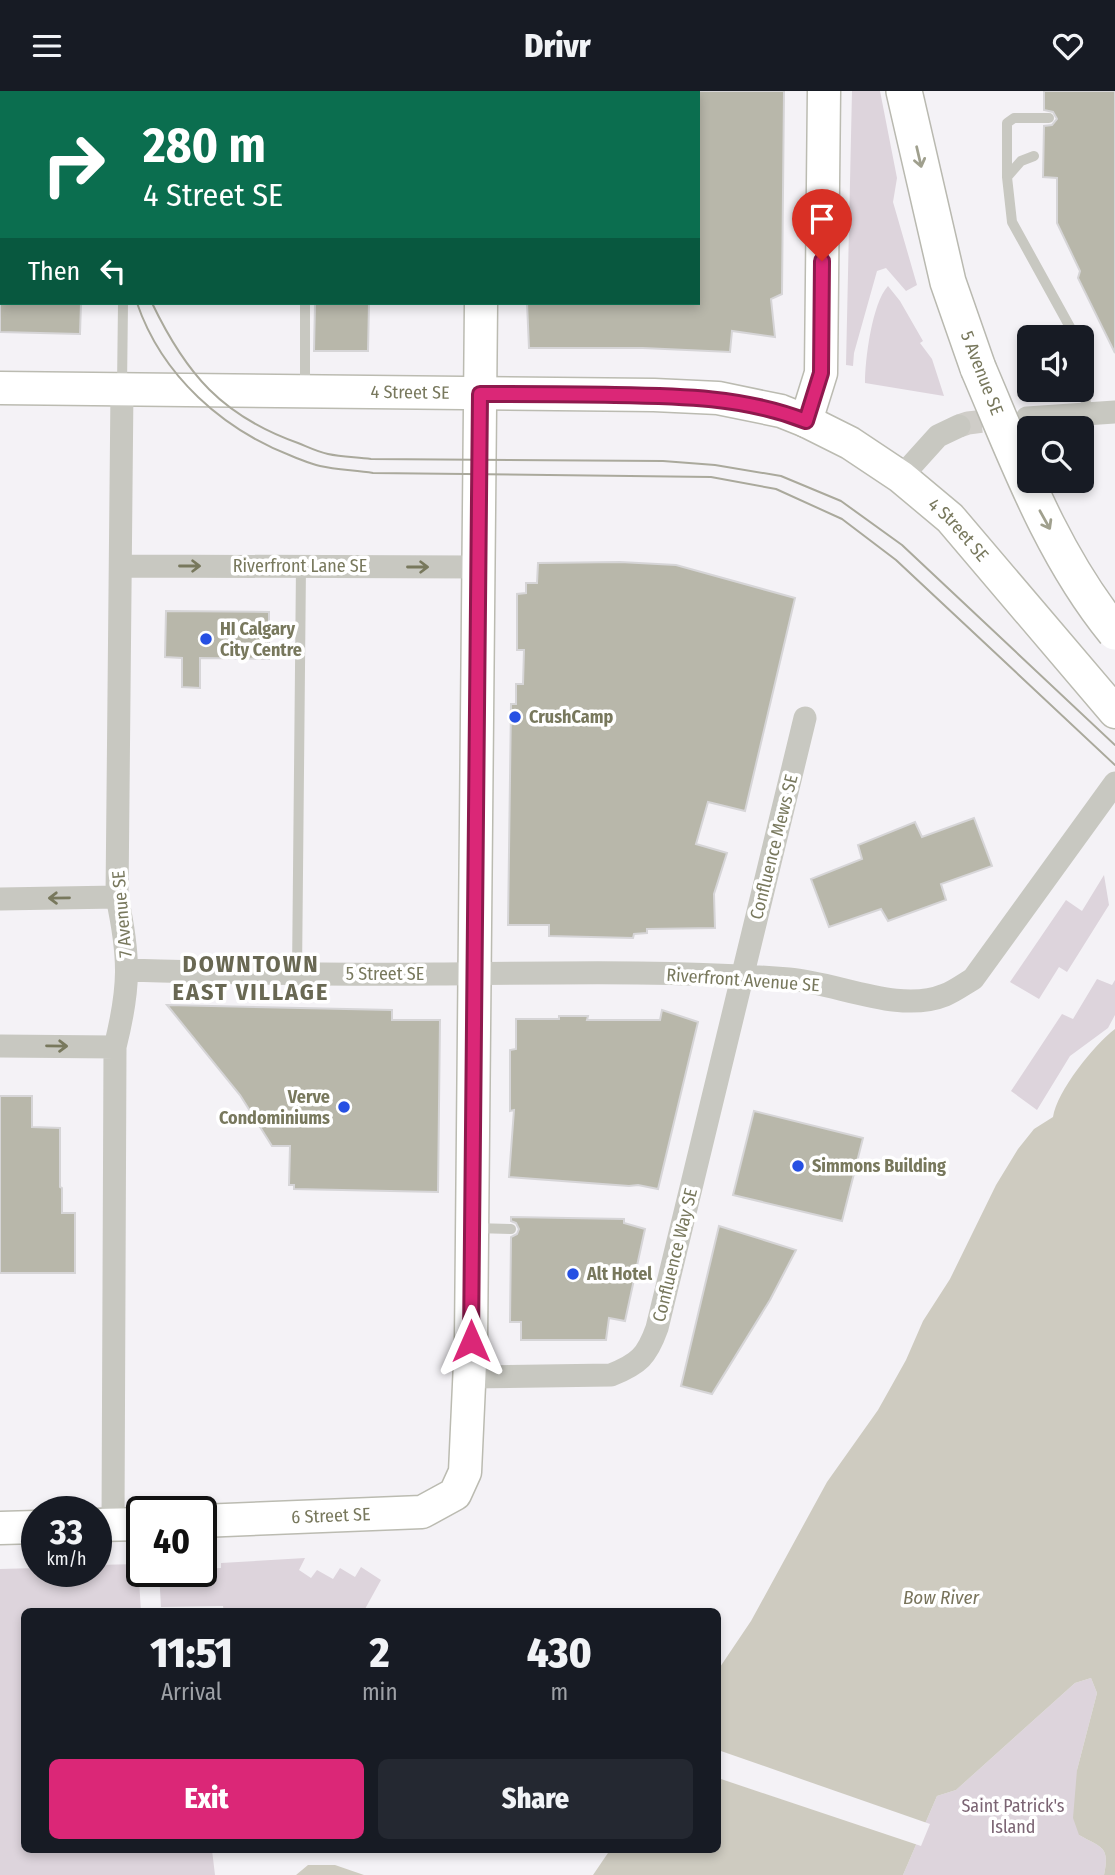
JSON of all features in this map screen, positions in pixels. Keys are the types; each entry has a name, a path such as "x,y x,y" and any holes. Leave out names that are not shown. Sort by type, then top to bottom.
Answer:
{"main road":[{"name":"5 Avenue SE","path":"904,91 948,282 978,368 1040,511 1080,584 1115,632"}],"street":[{"path":"806,421 821,373 825,97"},
{"path":"470,1377 481,305"},
{"name":"4 Street SE","path":"0,388 654,395 718,398 781,411 850,443 901,477 950,518 1115,712"},
{"name":"7 Avenue SE","path":"117,1524 114,1047 127,994 127,953 117,897 122,388"},
{"path":"1067,416 1115,412"},
{"path":"901,477 937,436 959,426"},
{"name":"Riverfront Lane SE","path":"122,566 478,567"},
{"name":"Confluence Mews SE","path":"744,977 805,718"},
{"name":"Riverfront Avenue SE","path":"474,974 744,977 809,981 899,1001 926,1000 946,995 973,979 1115,783"},
{"path":"0,899 117,897"},
{"name":"5 Street SE","path":"127,970 297,975 474,974"},
{"name":"Confluence Way SE","path":"470,1377 611,1375 629,1368 649,1351 744,977"},
{"path":"0,1045 114,1047"},
{"name":"6 Street SE","path":"217,1520 422,1512 455,1494 465,1472 470,1377"},
{"path":"0,1528 21,1527"}],"lane":[{"path":"1049,118 1014,118 1007,123 1007,177 1012,222 1069,325"},
{"path":"1007,177 1021,161 1034,156"},
{"name":"7 Avenue SE","path":"122,388 123,305"},
{"path":"305,305 305,391"},
{"path":"1086,402 1087,415"},
{"path":"297,975 301,566"},
{"path":"471,1228 511,1229"}],"green space":[{"path":"852,91 880,91 897,178 893,202 917,285 906,291 886,268 877,271 854,353 853,366 846,365"},
{"path":"888,286 923,341 920,343 932,359 944,396 865,383 874,318 882,294"},
{"path":"1104,875 1109,905 1067,972 1059,967 1039,999 1010,982 1066,900 1082,911"},
{"path":"1097,979 1112,985 1115,980 1115,1015 1108,1028 1070,1056 1037,1110 1011,1091 1062,1014 1073,1019"},
{"path":"305,1558 299,1570 311,1578 317,1570 333,1579 340,1568 355,1577 361,1567 381,1580 366,1608 161,1607 160,1587 217,1587 217,1568 221,1568 221,1563"},
{"path":"126,1564 126,1587 139,1587 141,1608 21,1608 21,1853 212,1853 215,1875 0,1875 0,1569 21,1568 21,1587 112,1587 112,1565"},
{"name":"Saint Patrick's Island","path":"1091,1678 1097,1693 1077,1770 1079,1835 1099,1846 1105,1853 1104,1875 903,1875 937,1796 956,1790 1075,1683"}],"water":[{"name":"Bow River","path":"1115,1029 1115,1875 1104,1875 1105,1853 1099,1846 1079,1835 1073,1818 1077,1770 1097,1693 1091,1678 1075,1683 956,1790 937,1796 903,1875 593,1875 608,1853 721,1853 721,1666 751,1621 827,1482 878,1410 906,1360 923,1321 950,1279 996,1185 1034,1129 1053,1117 1069,1082 1097,1046"},
{"path":"308,1865 335,1865 364,1875 296,1875"}],"pier":[{"path":"721,1751 930,1824 921,1846 721,1779"}],"building":[{"path":"700,91 784,91 782,294 771,299 775,337 732,331 730,352 643,348 529,348 527,305 700,305"},
{"path":"1044,91 1115,91 1115,353 1078,278 1080,271 1057,223 1057,178 1043,177 1044,126 1052,125 1057,119 1053,112 1044,110"},
{"path":"0,305 81,305 80,334 0,332"},
{"path":"315,305 369,305 368,351 314,351"},
{"path":"620,562 676,565 795,598 745,811 708,802 696,844 727,853 714,894 715,928 647,929 647,933 634,934 633,938 549,936 549,925 508,925 511,704 516,704 516,684 523,684 524,650 517,650 517,594 526,593 526,583 537,583 538,563"},
{"path":"166,611 269,612 269,659 200,658 200,688 182,687 182,658 165,657"},
{"path":"974,818 992,866 941,884 946,900 888,921 881,909 829,927 811,879 862,859 858,845 915,822 922,837"},
{"name":"Verve Condominiums","path":"167,1005 392,1010 392,1020 440,1020 438,1192 294,1189 294,1185 289,1185 290,1146 272,1146 240,1095"},
{"path":"662,1010 698,1022 658,1189 638,1185 509,1177 514,1110 510,1111 510,1050 516,1049 516,1019 588,1016 587,1020 660,1020"},
{"path":"0,1096 32,1096 32,1127 60,1128 62,1213 75,1213 75,1273 0,1273"},
{"name":"Simmons Building","path":"754,1111 863,1138 842,1221 733,1195"},
{"name":"Alt Hotel","path":"511,1217 624,1219 624,1223 645,1229 625,1321 609,1318 606,1340 521,1340 521,1322 510,1322 511,1237 517,1234 519,1229 516,1223 511,1221"},
{"path":"719,1226 796,1250 770,1300 712,1394 681,1386"}],"tunnel":[{"path":"959,426 1011,418"}],"tram line":[{"path":"138,305 162,354 198,397 243,432 268,446 313,464 373,473 711,477 776,489 842,519 896,560 1115,765"},
{"path":"153,305 178,351 209,389 227,406 271,432 324,453 371,459 663,461 715,465 781,476 841,501 902,545 1115,745"}],"place":[{"name":"HI Calgary City Centre","path":"206,639"},
{"name":"CrushCamp","path":"515,717"},
{"name":"Verve Condominiums","path":"344,1107"},
{"name":"Simmons Building","path":"798,1166"},
{"name":"Alt Hotel","path":"573,1274"}],"district":[{"name":"DOWNTOWN EAST VILLAGE","path":"251,978"}],"route":[{"path":"471,1341 480,394 718,398 781,411 806,421 821,373 822,261"}]}
